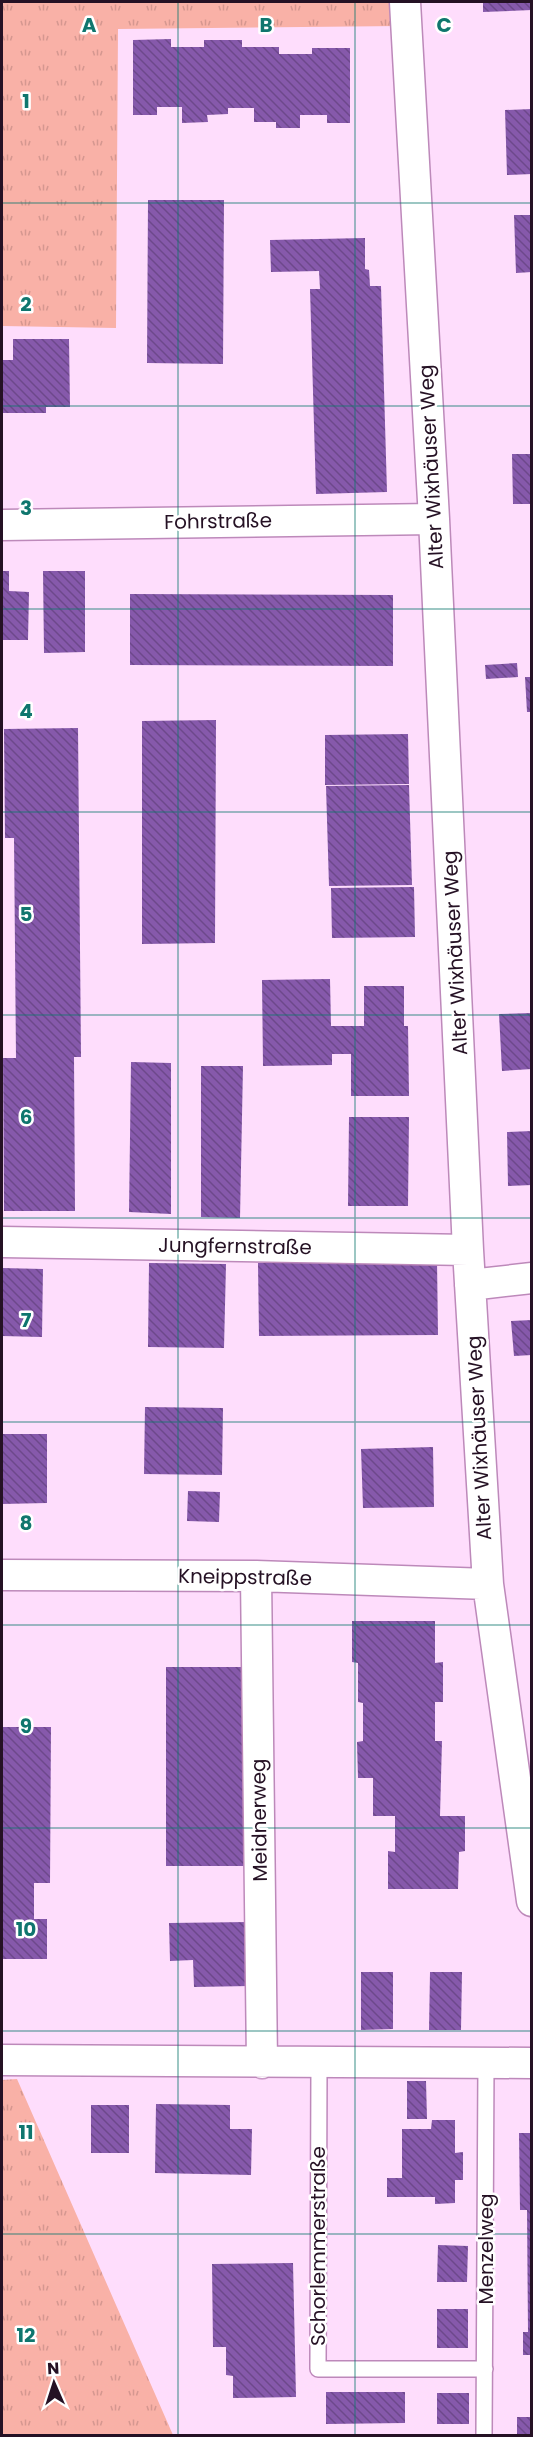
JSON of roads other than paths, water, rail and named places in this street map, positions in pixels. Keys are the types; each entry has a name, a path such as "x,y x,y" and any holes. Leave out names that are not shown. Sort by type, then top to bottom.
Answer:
{"street":[{"name":"Alter Wixhäuser Weg","path":"405,2 435,519 468,1250 488,1584 531,1902"},
{"name":"Fohrstraße","path":"2,525 435,519"},
{"name":"Jungfernstraße","path":"2,1242 468,1250"},
{"path":"470,1285 531,1278"},
{"name":"Kneippstraße","path":"2,1575 256,1576 488,1584"},
{"name":"Meidnerweg","path":"256,1576 262,2063"},
{"path":"2,2060 319,2064 531,2063"}],"lane":[{"name":"Menzelweg","path":"484,2436 486,2063"},
{"name":"Schorlemmerstraße","path":"319,2064 318,2369 485,2369"}]}
